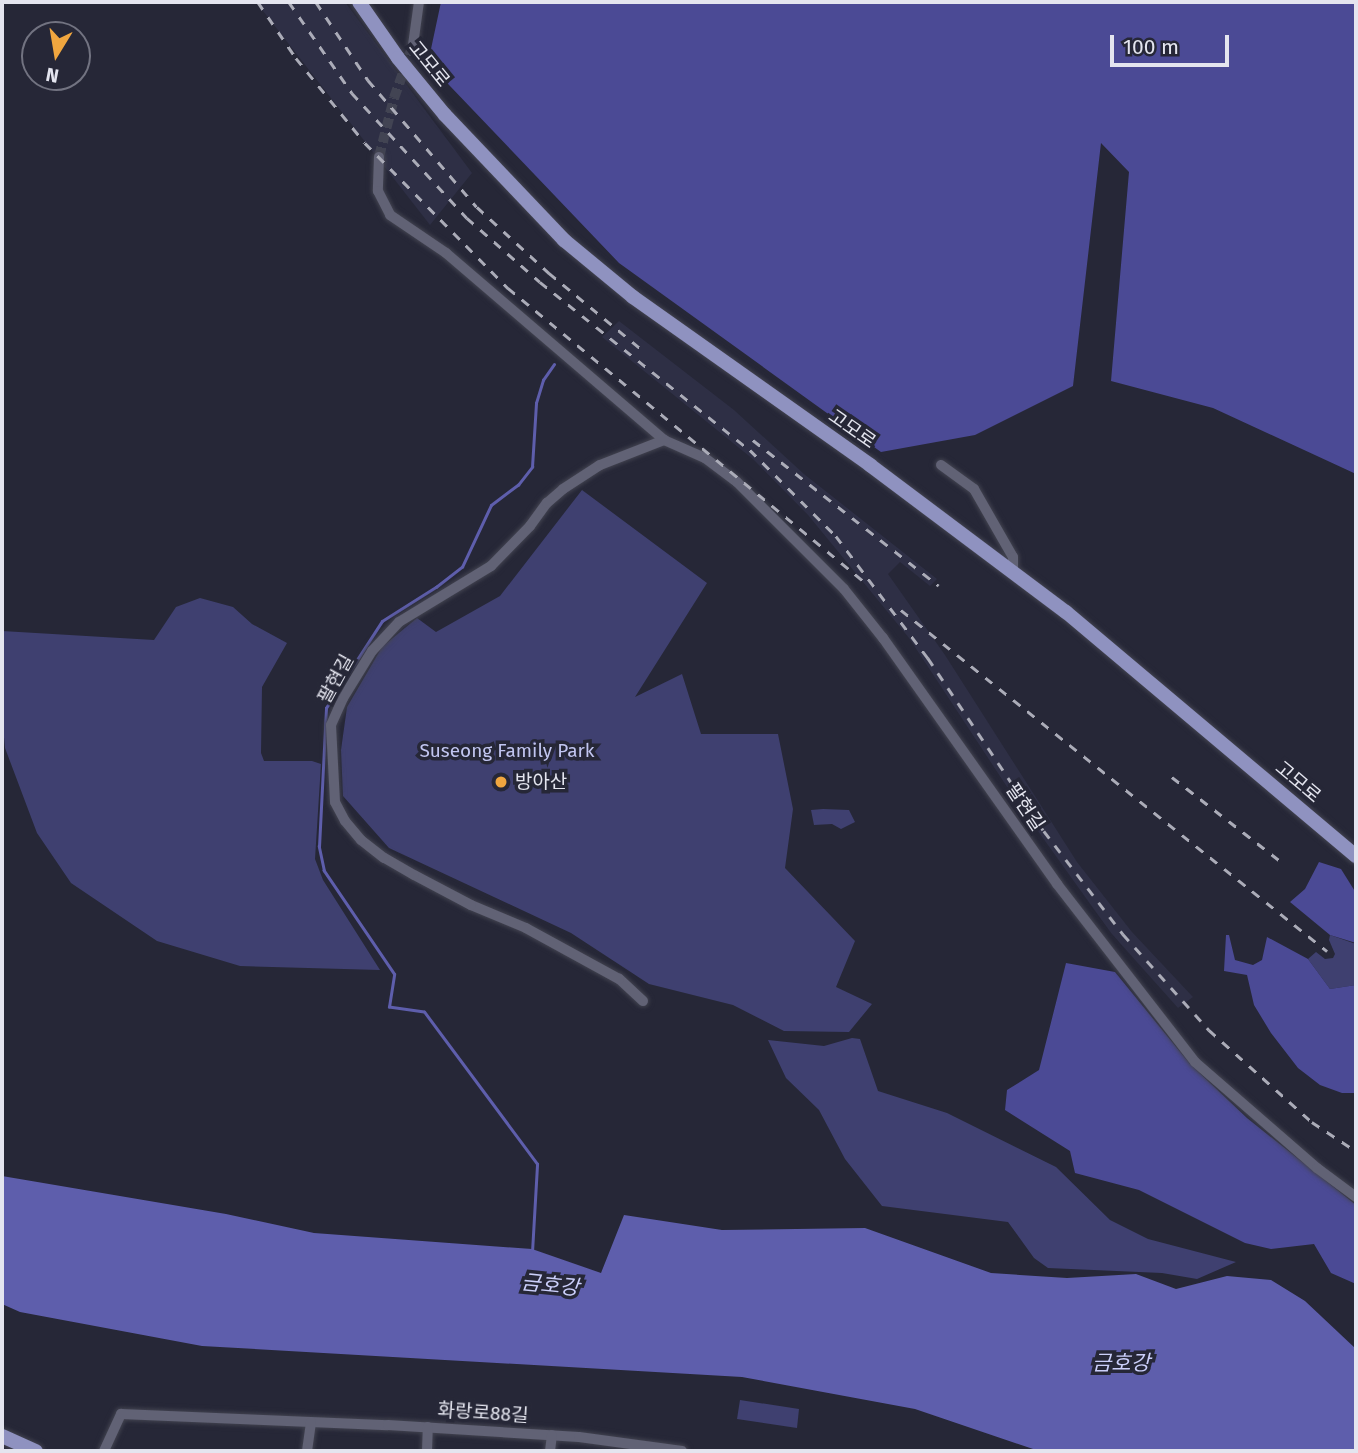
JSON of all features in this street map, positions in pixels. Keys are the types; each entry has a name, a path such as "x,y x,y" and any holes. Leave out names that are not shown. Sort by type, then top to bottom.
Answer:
{"main road":[{"name":"고모로","path":"359,2 398,58 445,115 564,240 633,297 870,465 1066,612 1356,856"},
{"path":"2,1436 36,1451"}],"street":[{"path":"413,45 419,2"},
{"name":"팔현길","path":"379,157 379,191 390,215 446,253 664,440 689,448 737,482 844,589 883,638 1057,884 1186,1052 1214,1081 1356,1197"},
{"name":"팔현길","path":"643,1001 609,973 526,928 471,905 414,875 384,858 361,840 345,821 335,802 331,725 343,698 372,651 399,622 491,566 547,503 563,489 600,465 664,440"},
{"path":"942,465 974,489 1013,557 1013,572"},
{"name":"화랑로88길","path":"104,1451 121,1414 552,1435 682,1451"},
{"path":"307,1451 311,1422"},
{"path":"427,1451 428,1427"},
{"path":"550,1451 552,1435"}],"shaded area":[{"path":"256,2 345,2 472,173 430,225"},
{"path":"441,2 1356,2 1356,474 1213,408 1111,381 1129,172 1101,143 1073,386 975,435 881,452 619,263 428,63"},
{"path":"619,321 734,410 804,474 937,579 930,586 900,562 888,574 945,655 1077,862 1132,932 1193,997 1178,1008 1111,933 1015,799 909,638 808,515 754,460 602,337"},
{"path":"1319,862 1341,869 1356,893 1356,943 1330,935 1290,902 1305,889"},
{"path":"1226,935 1229,935 1235,960 1253,965 1262,960 1267,937 1308,959 1330,989 1356,985 1356,1093 1342,1093 1320,1085 1298,1068 1254,1005 1247,975 1224,971"},
{"path":"1066,963 1115,972 1190,1064 1247,1118 1356,1205 1356,1284 1331,1273 1314,1244 1271,1249 1245,1243 1139,1190 1075,1173 1070,1151 1005,1110 1007,1090 1039,1070"}],"green space":[{"name":"Suseong Family Park","path":"582,490 707,583 635,697 682,674 701,734 778,734 793,809 785,868 855,941 836,987 872,1004 849,1032 784,1031 733,1005 649,984 571,933 389,848 343,796 341,750 347,707 382,647 417,618 436,632 500,596"},
{"path":"200,598 233,607 252,624 287,643 262,687 261,753 264,761 312,761 321,764 315,859 323,880 380,970 240,966 157,941 71,883 37,833 5,748 2,715 2,631 154,640 176,607"},
{"path":"811,810 849,810 855,822 841,829 832,824 814,825"},
{"path":"1330,935 1356,944 1356,985 1330,989 1308,959 1316,952 1325,959 1333,958 1335,954 1329,940"},
{"path":"852,1038 860,1039 878,1091 947,1113 1056,1167 1110,1220 1148,1239 1236,1262 1197,1279 1162,1273 1048,1268 1034,1258 1008,1222 882,1206 845,1159 819,1110 786,1078 768,1040 824,1046"},
{"path":"740,1400 799,1409 797,1428 737,1419"}],"water":[{"name":"금호강","path":"2,1176 226,1214 314,1233 532,1249 601,1273 624,1215 722,1230 865,1228 991,1273 1067,1278 1136,1274 1176,1289 1227,1276 1271,1280 1305,1301 1356,1349 1356,1451 1039,1451 915,1409 742,1377 202,1346 20,1312 2,1304"}],"waterway":[{"path":"532,1252 537,1164 424,1012 389,1007 394,974 324,871 319,847 326,708 382,621 462,567 491,505 518,485 532,467 536,403 543,380 554,364"}],"tunnel":[{"path":"379,157 394,98 413,45"}],"railway":[{"path":"258,2 296,58 365,143 508,288 865,582"},
{"path":"289,2 352,93 467,218 540,282 750,450 836,536 928,658 1044,831 1123,934 1209,1030 1312,1122 1356,1151"},
{"path":"316,2 368,80 477,207 549,273 645,352"},
{"path":"753,440 939,586"},
{"path":"901,610 1327,951"},
{"path":"1172,777 1284,864"}],"place":[{"name":"방아산","path":"501,782"}]}
